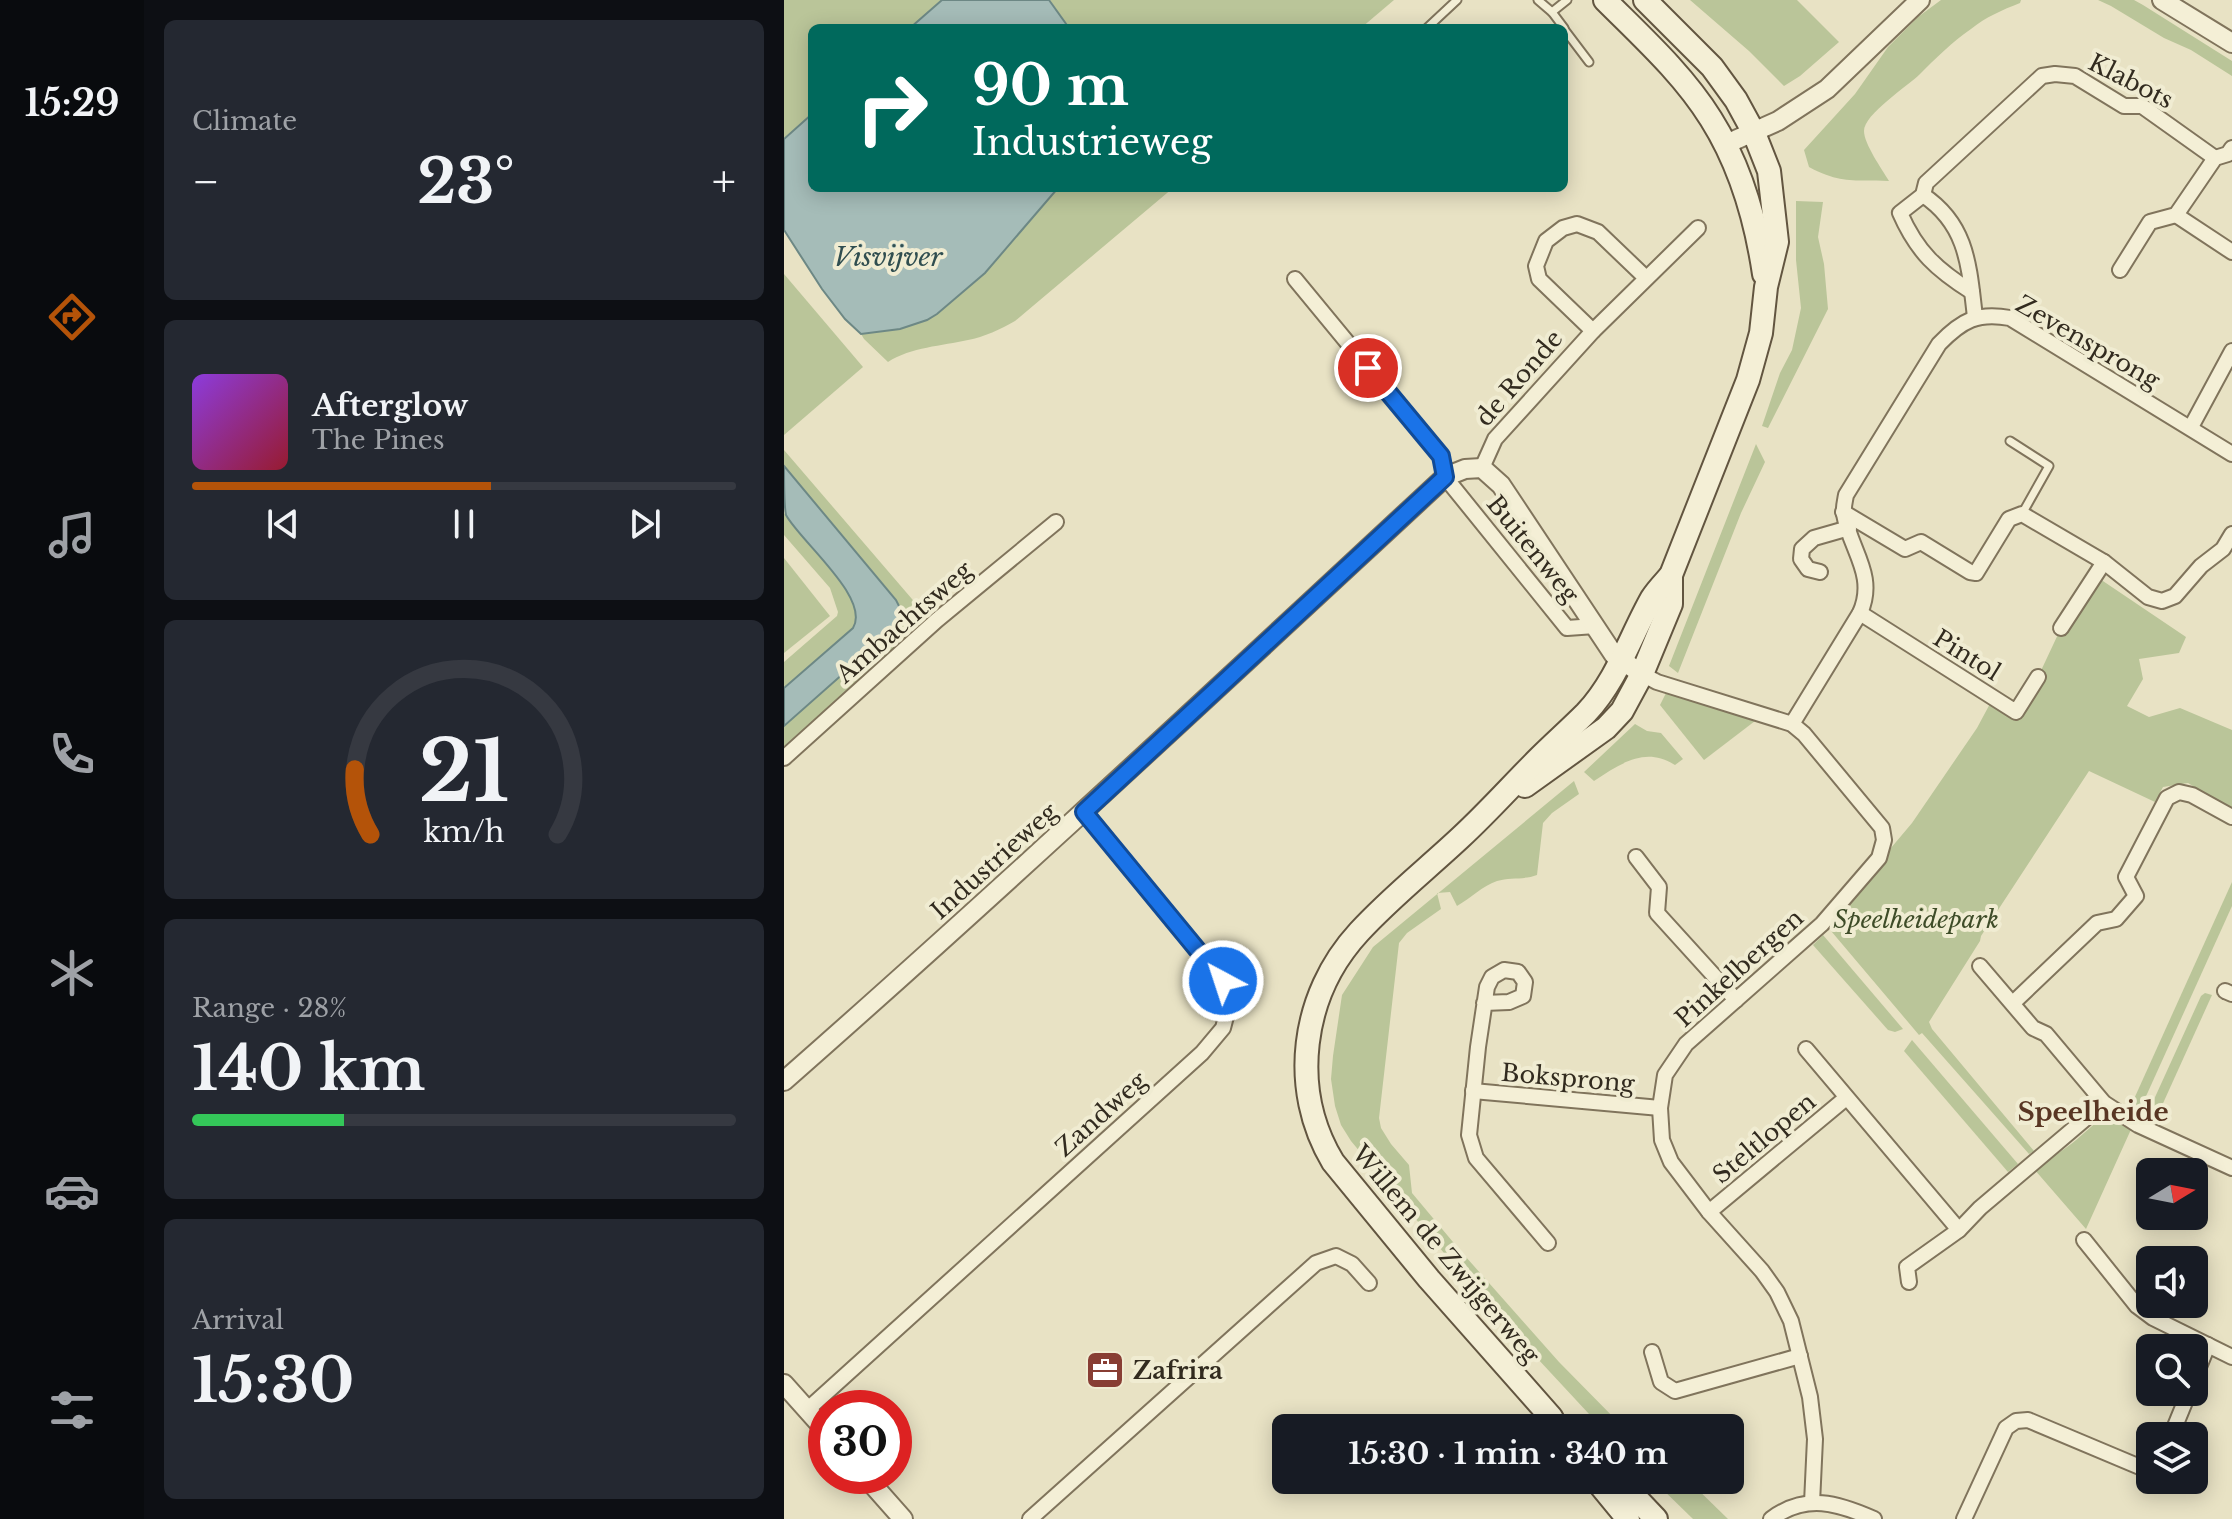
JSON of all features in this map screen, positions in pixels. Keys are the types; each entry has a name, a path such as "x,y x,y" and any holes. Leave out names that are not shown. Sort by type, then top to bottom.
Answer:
{"main road":[{"name":"Willem de Zwijgerweg","path":"1605,0 1658,53 1711,119 1749,205 1760,243 1766,287"},
{"name":"Willem de Zwijgerweg","path":"1549,1414 1429,1279 1333,1162 1310,1108 1307,1052 1321,989 1359,933 1494,807 1587,711 1623,661 1653,597 1671,575 1748,380 1761,333 1766,287 1777,242 1769,171 1754,133 1736,100 1712,67 1645,0"},
{"name":"Willem de Zwijgerweg","path":"1494,807 1606,728 1622,711 1642,674 1671,604 1671,575"},
{"path":"1607,1494 1628,1519"},
{"path":"1632,1494 1656,1519"}],"street":[{"path":"1724,145 1797,110 1827,89 1920,0"},
{"path":"2162,0 2232,43"},
{"name":"Klabots","path":"1972,292 1926,258 1900,213 1923,195 1926,183 2042,76 2075,76 2124,106 2142,106 2215,158"},
{"path":"2120,270 2150,222 2176,215 2215,158 2228,154 2232,148"},
{"path":"1792,724 1866,601 1867,584 1843,512 1846,495 1939,344 1954,328 1975,317 1968,261 1957,230 1940,207 1923,195"},
{"path":"2176,215 2232,252"},
{"name":"de Ronde","path":"1593,331 1539,279 1536,266 1546,241 1563,228 1577,224 1598,232 1646,278"},
{"name":"de Ronde","path":"1482,468 1495,439 1593,331 1698,228"},
{"path":"1295,279 1441,456 1445,477 1465,469 1482,468"},
{"name":"Zevensprong","path":"1975,317 1992,314 2010,318 2232,454"},
{"path":"2191,427 2232,351"},
{"name":"Buitenweg","path":"1482,468 1501,485 1614,655 1642,674"},
{"name":"Buitenweg","path":"1445,477 1567,628 1595,626"},
{"name":"Industrieweg","path":"784,1081 933,950 1445,477"},
{"path":"1843,512 1905,549 1921,542 1976,573 2009,519 2022,514 2104,562 2148,597 2162,601 2175,596 2201,566 2223,549 2232,534"},
{"name":"Ambachtsweg","path":"784,758 937,620 1056,522"},
{"path":"1820,572 1808,569 1801,559 1802,549 1814,538 1849,528"},
{"path":"2061,628 2104,562"},
{"name":"Pintol","path":"1860,613 2016,712 2038,677"},
{"name":"Pinkelbergen","path":"1642,674 1657,682 1792,724 1804,734 1882,828 1884,840 1879,858 1822,924 1686,1044 1665,1075 1660,1108 1662,1140 1671,1162 1709,1212 1762,1271 1777,1292 1791,1321 1810,1397 1815,1439 1812,1503"},
{"path":"2013,1003 2097,923 2116,919 2136,896 2126,877 2167,798 2179,792 2192,795 2232,817"},
{"name":"Zandweg","path":"807,1410 1202,1053 1223,1028 1230,1001 1223,981 1084,812"},
{"path":"1636,857 1659,887 1657,913 1736,1000"},
{"path":"1980,966 2033,1028 2046,1034 2104,1103 2138,1125 2232,1168"},
{"name":"Boksprong","path":"1484,1003 1469,1135 1476,1158 1548,1243"},
{"name":"Steltlopen","path":"1806,1049 1959,1230"},
{"name":"Boksprong","path":"1473,1091 1660,1108"},
{"name":"Steltlopen","path":"1709,1212 1846,1098"},
{"path":"1909,1282 1907,1267 1959,1230 1980,1208 2104,1103"},
{"path":"2084,1240 2137,1306 2153,1318 2186,1334"},
{"path":"1033,1518 1316,1263 1336,1256 1352,1264 1369,1283"},
{"path":"2208,1345 2232,1357"},
{"path":"1652,1352 1661,1382 1675,1391 1800,1356"},
{"path":"784,1384 807,1410"},
{"path":"1964,1519 2006,1428 2016,1421 2028,1420 2136,1465"},
{"path":"881,1494 903,1519"},
{"path":"1771,1519 1794,1506 1812,1503 1843,1506 1874,1519"}],"lane":[{"path":"1431,24 1457,0"},
{"path":"1538,0 1561,24"},
{"path":"1552,12 1567,0"},
{"path":"1568,33 1589,62"},
{"path":"2010,441 2049,466 2022,514"}],"green space":[{"path":"784,0 942,0 915,24 808,24 808,118 784,139"},
{"path":"1050,0 1394,0 1366,24 1066,24"},
{"path":"1690,0 1797,0 1839,42 1784,86"},
{"path":"1941,0 2021,0 1964,34 1871,117 1866,124 1865,136 1889,181 1840,179 1809,167 1804,150 1855,94 1888,47 1918,17"},
{"path":"2098,0 2134,0 2143,5 2232,61 2232,76 2191,50"},
{"path":"1055,192 1168,192 1004,327 974,339 917,350 888,362 861,334 927,320 985,273"},
{"path":"1796,201 1823,202 1818,237 1828,309 1768,428 1762,426 1780,373 1792,350 1801,308 1796,260"},
{"path":"784,274 863,367 784,435"},
{"path":"1756,444 1765,462 1741,513 1678,673 1669,666"},
{"path":"784,450 930,620 784,752 784,726 899,623 903,614 896,599 784,466"},
{"path":"784,513 844,587 857,615 853,628 784,688 784,662 838,612 830,588 784,535"},
{"path":"784,558 830,616 784,653"},
{"name":"Speelheidepark","path":"2097,577 2186,637 2179,653 2139,659 2143,679 2127,706 2149,717 2180,708 2232,730 2232,810 2188,783 2163,787 2155,802 2089,771 1929,1022 2034,1151 2029,1154 1922,1033 1919,1035 1826,925 1912,823 1977,728 1992,700 2016,713 2038,677 2061,628"},
{"path":"1666,693 1755,721 1704,760 1660,705"},
{"path":"1635,724 1647,731 1661,733 1683,759 1675,765 1653,757 1643,757 1613,769 1594,781 1584,772"},
{"path":"1574,781 1579,794 1543,823 1537,875 1497,881 1457,906 1450,892 1439,893"},
{"path":"2232,882 2232,906 2138,1114 2129,1110"},
{"path":"1437,894 1441,909 1407,933 1399,943 1379,1118 1381,1128 1409,1165 1412,1193 1559,1362 1610,1414 1589,1414 1483,1300 1341,1125 1331,1079 1342,995 1373,947"},
{"path":"1823,935 1903,1029 1895,1032 1888,1030 1813,945"},
{"path":"2205,993 2212,995 2155,1121 2146,1117"},
{"path":"1912,1040 2018,1164 2008,1172 1904,1051"},
{"path":"2109,1115 2133,1125 2086,1229 2034,1169"},
{"path":"1667,1494 1702,1494 1728,1519 1693,1519"}],"water":[{"path":"942,0 1049,0 1066,24 915,24"},
{"name":"Visvijver","path":"808,118 808,192 1055,192 985,273 937,314 900,329 861,334 822,289 784,230 784,139"},
{"path":"784,466 896,600 903,614 899,623 784,726 784,688 853,628 856,616 852,601 832,570 786,515"}],"place":[{"name":"Zafrira","path":"1105,1370"}],"district":[{"name":"Speelheide","path":"2093,1112"}],"route":[{"path":"1223,981 1084,812 1445,477 1441,456 1368,368"}]}
